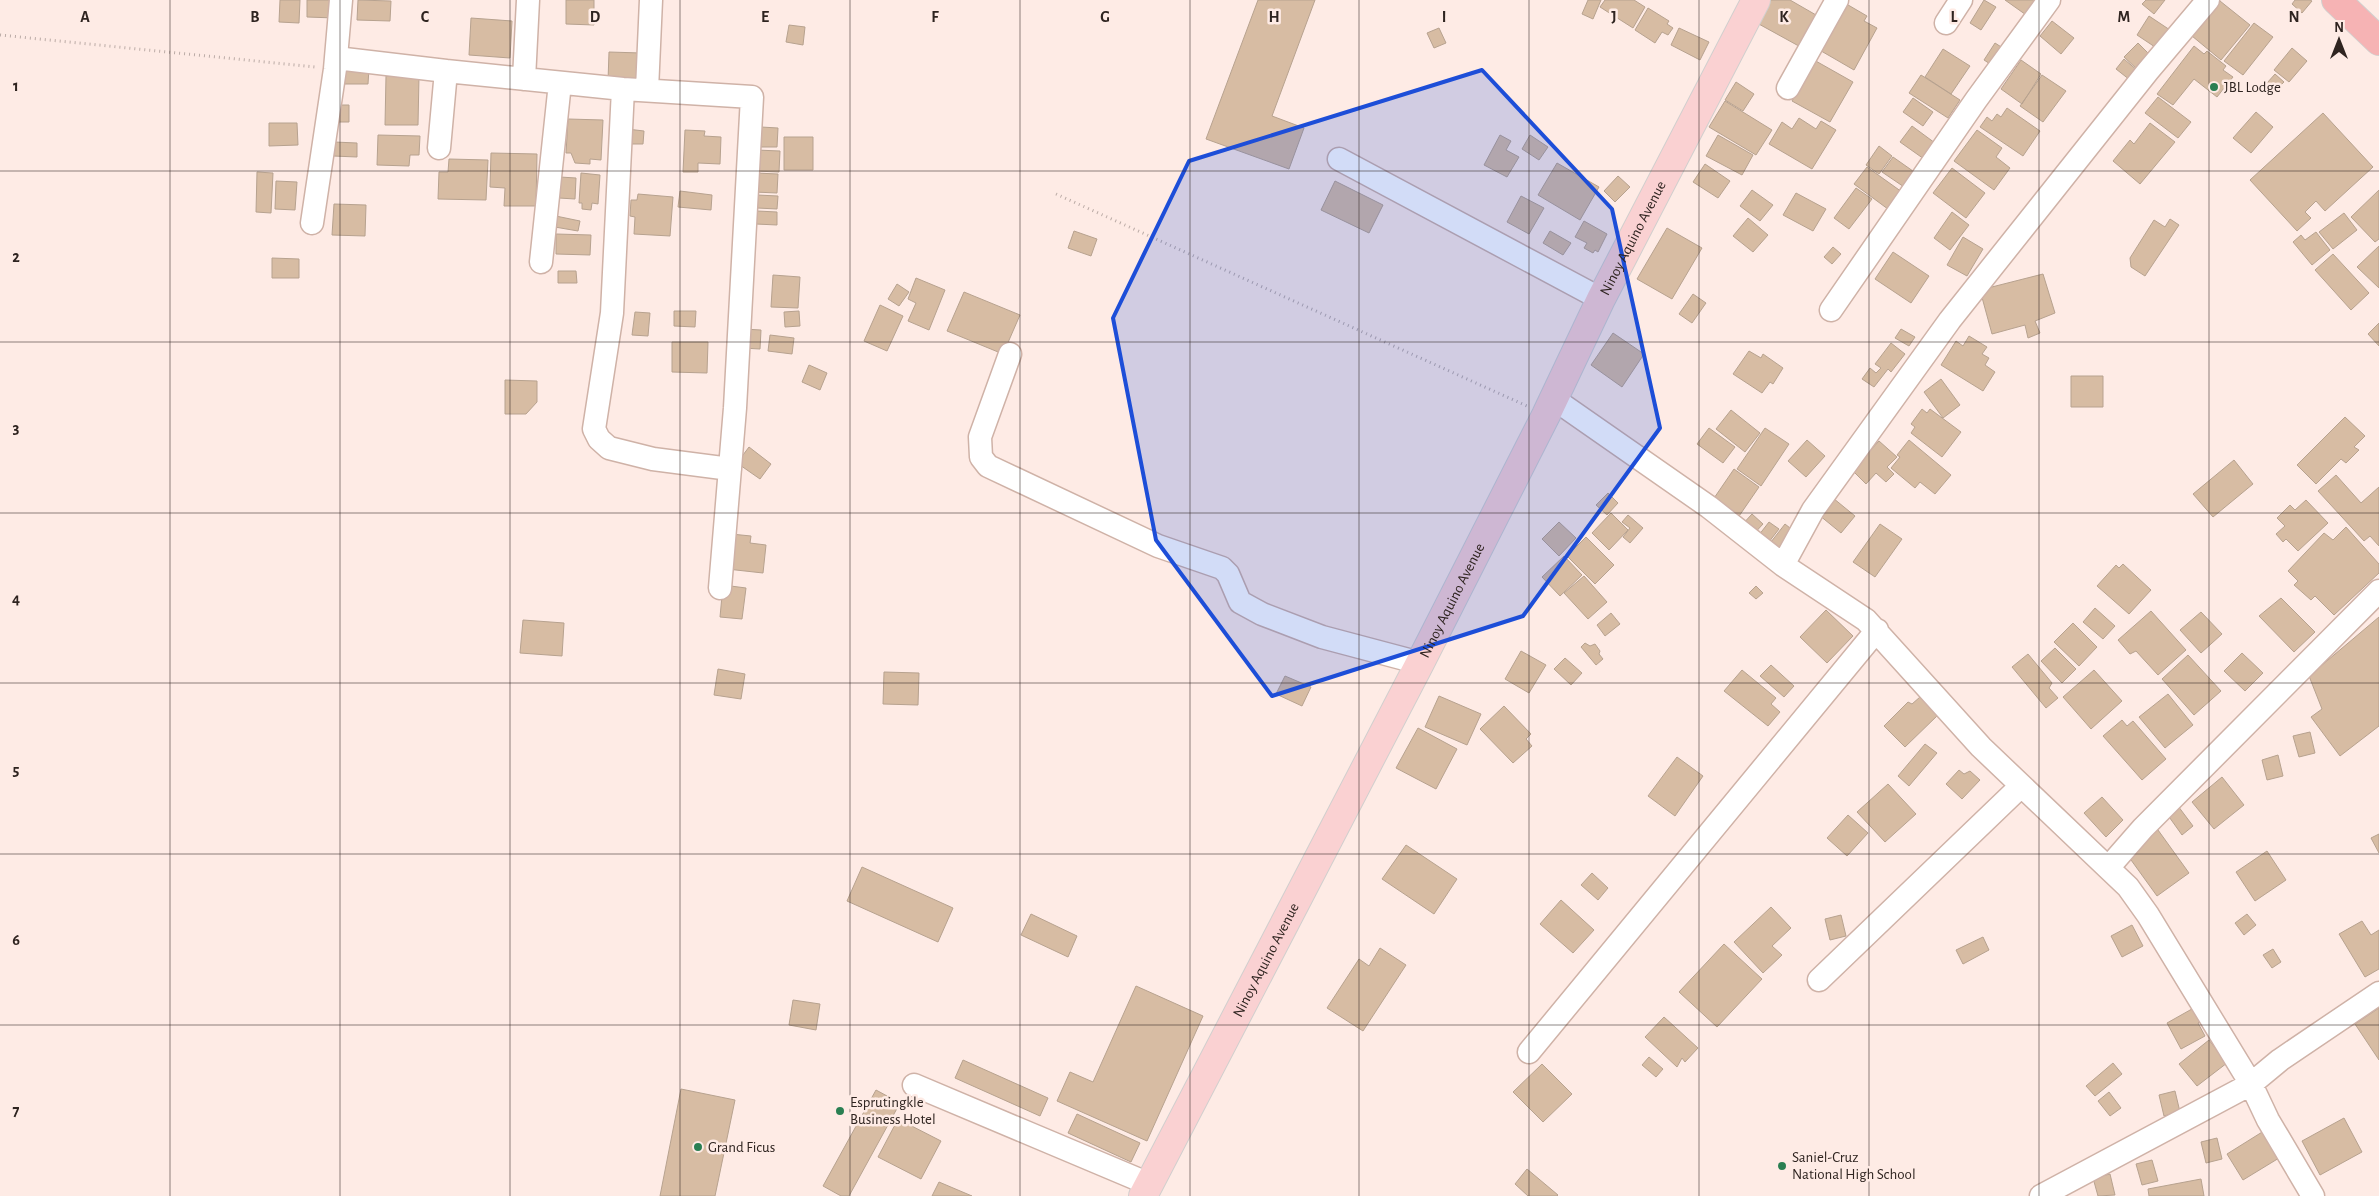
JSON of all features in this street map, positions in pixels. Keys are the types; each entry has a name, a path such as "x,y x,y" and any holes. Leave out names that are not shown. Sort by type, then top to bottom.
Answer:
{"highway":[{"path":"2336,0 2379,41"}],"main road":[{"name":"Ninoy Aquino Avenue","path":"1145,1193 1420,663 1550,407 1601,299 1756,0"}],"street":[{"path":"312,223 336,64 341,0"},
{"path":"524,79 528,0"},
{"path":"647,90 651,0"},
{"path":"1788,88 1837,0"},
{"path":"1946,22 1961,0"},
{"path":"1831,310 1976,100 2049,0"},
{"path":"1784,565 1813,510 1950,320 2148,71 2208,0"},
{"path":"336,64 446,71 622,89 752,98 730,469 720,588"},
{"path":"440,148 446,71"},
{"path":"541,262 560,83"},
{"path":"622,89 612,313 594,429 598,439 609,448 653,459 730,469"},
{"path":"1339,159 1601,299"},
{"path":"1010,354 980,437 981,457 988,466 1158,546 1222,568 1228,574 1240,602 1262,614 1322,637 1420,663"},
{"path":"1550,407 1709,507 1784,565 1826,591 1866,620 1981,747 2108,868 2137,899 2251,1084 2268,1120 2313,1196"},
{"path":"2108,868 2143,828 2379,591"},
{"path":"1529,1052 1877,630"},
{"path":"1819,980 2021,786"},
{"path":"2041,1196 2251,1084 2280,1060 2379,993"},
{"path":"914,1085 1145,1193"}],"path":[{"path":"0,35 336,64"},
{"path":"1056,194 1550,407"}],"highlighted area":[{"path":"1482,70 1612,209 1660,428 1523,616 1272,696 1156,540 1113,318 1189,161"}],"building":[{"path":"280,0 300,0 299,23 279,22"},
{"path":"307,0 336,0 335,18 307,17"},
{"path":"358,0 391,1 390,21 357,20"},
{"path":"566,0 594,0 594,25 566,24"},
{"path":"1258,0 1315,0 1272,116 1304,128 1289,169 1206,139"},
{"path":"1588,0 1601,0 1593,19 1582,14"},
{"path":"1605,0 1634,0 1645,7 1633,28 1600,7"},
{"path":"1770,0 1790,0 1823,19 1806,50 1757,23"},
{"path":"1984,0 1996,7 1981,30 1970,23"},
{"path":"2005,0 2037,0 2029,17"},
{"path":"2146,0 2165,0 2154,14 2142,4"},
{"path":"2295,0 2312,1 2302,13 2292,4"},
{"path":"2220,1 2250,25 2221,60 2192,36"},
{"path":"1843,2 1867,16 1864,21 1877,28 1854,70 1816,48"},
{"path":"1648,8 1669,21 1667,24 1673,28 1668,35 1662,32 1655,43 1635,30"},
{"path":"2149,16 2173,32 2161,51 2137,35"},
{"path":"471,18 512,21 510,58 469,55"},
{"path":"2052,21 2074,38 2061,54 2040,36"},
{"path":"2254,23 2273,37 2243,75 2224,61"},
{"path":"789,25 805,27 803,45 786,42"},
{"path":"1439,28 1446,43 1434,48 1427,33"},
{"path":"1679,28 1709,42 1700,60 1671,45"},
{"path":"1995,43 2009,52 1998,69 1984,60"},
{"path":"2138,43 2151,56 2138,70 2124,57"},
{"path":"2194,46 2204,54 2207,51 2226,66 2223,70 2233,77 2217,97 2194,79 2173,105 2157,94"},
{"path":"2292,48 2307,61 2289,82 2274,70"},
{"path":"1943,49 1970,66 1951,94 1925,77"},
{"path":"609,52 641,53 640,82 608,81"},
{"path":"2124,59 2138,71 2130,80 2116,69"},
{"path":"1814,60 1853,82 1830,122 1792,101"},
{"path":"2021,60 2041,74 2022,104 2001,89"},
{"path":"344,67 369,68 368,84 343,84"},
{"path":"2275,74 2284,82 2276,90 2267,83"},
{"path":"1921,75 1960,100 1948,118 1909,93"},
{"path":"2042,75 2066,91 2043,122 2020,106"},
{"path":"386,76 419,76 418,125 385,125"},
{"path":"1736,82 1754,94 1743,111 1725,100"},
{"path":"2158,97 2191,122 2178,138 2145,113"},
{"path":"1913,98 1933,112 1923,126 1903,112"},
{"path":"1725,101 1772,130 1756,155 1709,127"},
{"path":"334,105 349,105 349,122 335,122"},
{"path":"2007,108 2040,131 2023,156 1980,127 1987,117 1992,121 1997,114 2001,117"},
{"path":"2256,112 2273,127 2251,153 2233,138"},
{"path":"2323,113 2373,167 2325,211 2316,201 2305,212 2311,218 2297,231 2250,180"},
{"path":"1799,118 1816,129 1821,121 1836,130 1812,169 1769,144 1782,122 1792,129"},
{"path":"568,119 603,120 601,160 590,159 590,164 575,163 571,153 566,153"},
{"path":"269,123 297,123 298,145 269,146"},
{"path":"2150,123 2175,142 2140,184 2113,161 2130,140 2134,144"},
{"path":"1912,126 1935,143 1924,159 1900,142"},
{"path":"761,127 778,128 777,147 760,147"},
{"path":"627,129 644,131 643,144 626,144"},
{"path":"685,130 705,131 704,136 721,137 720,164 698,163 698,172 683,172"},
{"path":"1977,130 2002,148 1996,157 2010,168 1994,190 1954,161"},
{"path":"378,135 420,136 419,155 410,155 409,166 377,165"},
{"path":"1500,135 1511,141 1506,150 1519,157 1507,177 1484,165"},
{"path":"1530,135 1548,147 1539,160 1522,149"},
{"path":"1718,135 1753,155 1742,175 1706,156"},
{"path":"784,137 813,137 813,170 784,170"},
{"path":"334,142 357,143 357,157 333,156"},
{"path":"1879,146 1892,156 1879,174 1866,165"},
{"path":"756,150 780,151 779,172 755,171"},
{"path":"491,153 537,154 536,206 504,206 505,188 490,187"},
{"path":"1893,157 1920,176 1910,191 1882,172"},
{"path":"449,159 488,160 486,200 438,199 439,172 448,172"},
{"path":"1557,163 1599,187 1580,220 1538,195"},
{"path":"1705,164 1730,181 1718,198 1693,182"},
{"path":"1867,167 1909,197 1896,215 1854,184"},
{"path":"1952,168 1985,193 1966,218 1933,193"},
{"path":"257,172 273,173 271,213 256,212"},
{"path":"581,173 600,175 598,204 592,203 591,210 582,209 582,203 579,203"},
{"path":"755,173 778,174 777,193 754,192"},
{"path":"1618,176 1630,187 1615,202 1604,191"},
{"path":"560,177 576,178 575,199 559,198"},
{"path":"276,181 297,182 295,210 275,209"},
{"path":"1335,181 1383,205 1369,233 1321,210"},
{"path":"1856,188 1872,199 1849,229 1834,218"},
{"path":"1752,190 1773,205 1760,221 1740,206"},
{"path":"2379,190 2379,239 2375,242 2351,217"},
{"path":"680,191 712,195 711,210 678,207"},
{"path":"1796,193 1826,209 1813,231 1783,215"},
{"path":"638,194 673,197 670,236 634,234 635,217 630,216 631,200 637,200"},
{"path":"757,195 778,196 777,209 757,208"},
{"path":"1521,196 1544,208 1529,234 1507,222"},
{"path":"334,204 366,205 365,236 332,235"},
{"path":"757,211 777,212 777,225 756,224"},
{"path":"1952,212 1969,225 1950,250 1934,238"},
{"path":"2344,213 2357,230 2333,249 2319,232"},
{"path":"551,215 580,221 578,231 549,226"},
{"path":"1748,218 1768,235 1753,252 1733,236"},
{"path":"2170,219 2179,225 2145,276 2131,267 2130,258 2154,220 2165,227"},
{"path":"1584,221 1607,234 1598,252 1595,250 1593,253 1584,248 1587,243 1575,237"},
{"path":"1667,228 1702,248 1672,299 1637,279"},
{"path":"1074,231 1097,239 1091,256 1068,248"},
{"path":"1550,231 1571,243 1563,255 1543,243"},
{"path":"2316,232 2330,250 2312,265 2293,242 2301,235 2305,240"},
{"path":"556,234 591,235 590,255 556,254"},
{"path":"1963,237 1983,249 1967,276 1947,265"},
{"path":"2379,246 2379,288 2357,267"},
{"path":"1833,247 1841,254 1832,264 1824,257"},
{"path":"1893,252 1929,276 1911,303 1875,279"},
{"path":"2333,254 2369,293 2351,310 2315,270"},
{"path":"272,258 299,259 299,278 272,278"},
{"path":"558,271 576,271 577,283 558,283"},
{"path":"2043,274 2055,313 2035,321 2040,333 2028,338 2025,325 1992,334 1980,290"},
{"path":"773,275 800,277 798,308 771,307"},
{"path":"916,278 945,290 929,330 908,321 916,303 908,299"},
{"path":"897,284 909,292 899,306 888,299"},
{"path":"964,292 1020,315 1003,354 947,331"},
{"path":"1693,294 1706,303 1692,323 1679,314"},
{"path":"880,305 903,316 887,351 864,341"},
{"path":"674,311 696,311 695,327 674,326"},
{"path":"799,311 800,326 785,327 784,312"},
{"path":"635,312 650,313 648,336 632,335"},
{"path":"2379,323 2379,346 2368,334"},
{"path":"743,329 761,330 760,349 742,348"},
{"path":"1901,329 1915,337 1909,346 1895,338"},
{"path":"1613,333 1644,354 1622,387 1591,365"},
{"path":"770,335 794,338 792,354 768,351"},
{"path":"1969,336 1987,347 1982,354 1989,358 1985,365 1995,372 1983,391 1941,365 1956,341 1963,346"},
{"path":"672,342 708,342 707,373 672,372"},
{"path":"1891,343 1905,354 1891,372 1888,369 1874,387 1862,379 1870,368 1876,373 1881,368 1875,364"},
{"path":"1749,351 1761,358 1763,354 1783,368 1773,384 1770,382 1762,393 1733,374"},
{"path":"809,365 827,373 820,390 802,382"},
{"path":"2071,376 2103,376 2103,407 2071,407"},
{"path":"1941,379 1960,405 1943,418 1924,392"},
{"path":"505,380 537,381 537,402 526,414 505,414"},
{"path":"1922,409 1927,413 1930,409 1961,432 1942,457 1911,433 1915,427 1911,424"},
{"path":"1731,410 1760,433 1745,452 1716,429"},
{"path":"2345,417 2365,436 2354,447 2359,450 2346,463 2341,459 2316,484 2297,465"},
{"path":"1709,428 1735,447 1723,463 1697,444"},
{"path":"1765,428 1789,444 1761,486 1737,469"},
{"path":"1807,440 1825,456 1806,477 1788,461"},
{"path":"1909,440 1951,475 1935,494 1920,482 1915,488 1891,468 1900,457 1897,455"},
{"path":"1879,441 1897,457 1887,467 1894,474 1886,482 1876,473 1866,484 1852,470"},
{"path":"749,447 771,464 760,479 737,463"},
{"path":"2234,460 2253,484 2213,517 2193,494"},
{"path":"1734,469 1759,487 1735,522 1710,504"},
{"path":"2336,475 2361,503 2379,487 2379,546 2370,536 2364,541 2318,491"},
{"path":"1608,493 1618,503 1607,515 1596,505"},
{"path":"1833,498 1855,516 1841,533 1819,515"},
{"path":"2306,500 2328,523 2298,551 2286,539 2283,542 2276,534 2285,526 2277,518 2290,505 2295,510"},
{"path":"1611,513 1628,530 1609,550 1592,533"},
{"path":"1752,514 1763,524 1751,537 1740,527"},
{"path":"1628,515 1643,528 1630,543 1623,537 1630,528 1622,522"},
{"path":"1559,522 1576,538 1559,556 1542,539"},
{"path":"1769,522 1779,529 1765,547 1755,540"},
{"path":"1785,524 1795,532 1778,556 1767,547"},
{"path":"1880,524 1902,539 1875,577 1853,562"},
{"path":"2346,527 2379,564 2379,573 2334,615 2315,596 2311,600 2294,585 2298,581 2288,571 2324,533 2333,540"},
{"path":"731,534 751,536 750,543 766,545 763,573 727,569"},
{"path":"1586,537 1614,565 1595,584 1567,556"},
{"path":"1564,556 1582,575 1560,596 1542,577"},
{"path":"2123,564 2151,590 2129,614 2097,586 2116,565 2119,568"},
{"path":"1584,576 1607,602 1588,619 1564,593"},
{"path":"723,585 746,588 742,619 720,617"},
{"path":"1756,586 1763,593 1756,599 1749,593"},
{"path":"2281,598 2315,632 2294,652 2259,616"},
{"path":"2095,608 2115,626 2103,639 2083,622"},
{"path":"1826,610 1853,636 1827,663 1800,637"},
{"path":"2151,611 2186,650 2158,675 2136,651 2130,654 2118,640"},
{"path":"2201,612 2222,634 2201,653 2180,630"},
{"path":"1611,613 1620,624 1605,636 1597,625"},
{"path":"2379,617 2379,726 2340,756 2311,717 2322,709 2309,676"},
{"path":"523,620 564,623 562,656 520,653"},
{"path":"2073,623 2097,647 2079,666 2054,642"},
{"path":"1585,643 1590,646 1595,644 1600,651 1599,654 1603,659 1596,665 1581,647"},
{"path":"2055,648 2076,669 2062,683 2041,661"},
{"path":"1521,651 1546,665 1529,693 1505,679"},
{"path":"2242,653 2263,673 2245,691 2224,671"},
{"path":"2028,654 2052,683 2049,688 2058,698 2046,708 2012,667"},
{"path":"2188,655 2221,691 2194,715 2162,679"},
{"path":"1565,658 1582,673 1571,685 1554,669"},
{"path":"1771,665 1794,686 1784,697 1760,676"},
{"path":"718,669 745,674 741,699 714,695"},
{"path":"1742,670 1776,698 1771,704 1780,712 1768,726 1724,691"},
{"path":"2094,670 2122,701 2091,729 2063,697"},
{"path":"884,672 919,673 918,705 883,704"},
{"path":"1285,676 1311,687 1302,706 1276,694"},
{"path":"2168,694 2193,725 2165,748 2139,717"},
{"path":"1439,696 1481,714 1467,745 1425,727"},
{"path":"1920,697 1938,715 1905,747 1884,726 1908,702 1912,704"},
{"path":"1504,706 1531,734 1526,739 1532,746 1513,763 1480,729"},
{"path":"2122,720 2127,726 2133,721 2166,759 2142,780 2103,736"},
{"path":"1418,728 1457,749 1436,789 1396,768"},
{"path":"2310,732 2315,753 2299,757 2293,736"},
{"path":"1925,744 1937,753 1909,786 1898,776"},
{"path":"2278,755 2283,776 2267,780 2262,760"},
{"path":"1677,757 1703,776 1675,816 1648,796"},
{"path":"1959,770 1964,774 1970,771 1980,780 1962,799 1946,784"},
{"path":"2222,777 2244,805 2214,829 2192,802"},
{"path":"1888,784 1916,814 1885,842 1857,812"},
{"path":"2102,797 2123,820 2106,837 2084,813"},
{"path":"2178,806 2193,826 2182,835 2167,814"},
{"path":"1848,815 1868,833 1847,856 1827,838"},
{"path":"2158,830 2189,873 2157,896 2126,853"},
{"path":"2379,834 2379,853 2371,838"},
{"path":"1406,845 1457,879 1434,914 1382,879"},
{"path":"2267,851 2286,880 2255,901 2236,872"},
{"path":"862,867 953,908 938,942 847,901"},
{"path":"1592,873 1608,888 1598,900 1581,885"},
{"path":"1561,900 1594,930 1573,953 1540,924"},
{"path":"1771,907 1791,928 1772,946 1782,955 1763,973 1734,942"},
{"path":"1031,914 1077,936 1068,957 1021,935"},
{"path":"2247,914 2256,925 2244,935 2235,923"},
{"path":"1841,915 1846,936 1830,940 1825,919"},
{"path":"2362,921 2371,935 2379,930 2379,969 2365,977 2339,934"},
{"path":"2132,925 2143,946 2122,957 2111,936"},
{"path":"1983,937 1989,950 1963,964 1956,950"},
{"path":"1724,944 1762,979 1717,1027 1679,992"},
{"path":"1380,948 1406,965 1363,1031 1327,1008 1359,959 1369,966"},
{"path":"2273,949 2281,962 2272,968 2263,955"},
{"path":"1136,986 1203,1016 1147,1141 1057,1101 1070,1072 1093,1082"},
{"path":"793,1000 820,1004 816,1030 789,1025"},
{"path":"2199,1005 2207,1018 2198,1023 2205,1036 2181,1049 2167,1023"},
{"path":"2379,1008 2379,1060 2355,1024"},
{"path":"1664,1017 1698,1048 1685,1062 1682,1058 1677,1067 1645,1037"},
{"path":"2209,1040 2227,1063 2197,1086 2179,1064"},
{"path":"1649,1057 1663,1069 1656,1077 1642,1065"},
{"path":"963,1060 1048,1098 1040,1116 955,1078"},
{"path":"2113,1063 2122,1074 2095,1096 2086,1086"},
{"path":"1542,1064 1572,1094 1543,1122 1513,1092"},
{"path":"681,1089 735,1100 715,1196 660,1196"},
{"path":"876,1090 900,1103 849,1196 841,1196 823,1186"},
{"path":"2175,1091 2180,1112 2164,1116 2159,1095"},
{"path":"2109,1092 2121,1108 2110,1116 2098,1101"},
{"path":"1077,1114 1140,1143 1131,1162 1068,1133"},
{"path":"2344,1118 2362,1152 2320,1175 2302,1141"},
{"path":"898,1119 941,1141 921,1179 878,1157"},
{"path":"2267,1129 2284,1155 2243,1180 2227,1154"},
{"path":"2217,1138 2222,1159 2206,1163 2201,1142"},
{"path":"2152,1160 2158,1181 2142,1185 2136,1164"},
{"path":"1527,1169 1558,1195 1528,1196 1515,1184"},
{"path":"2110,1174 2115,1195 2098,1196 2093,1178"},
{"path":"2201,1179 2204,1196 2149,1196 2148,1189"},
{"path":"939,1182 972,1196 932,1196"}],"place":[{"name":"JBL Lodge","path":"2214,87"},
{"name":"Esprutingkle Business Hotel","path":"840,1111"},
{"name":"Grand Ficus","path":"698,1147"},
{"name":"Saniel-Cruz National High School","path":"1782,1166"}]}
